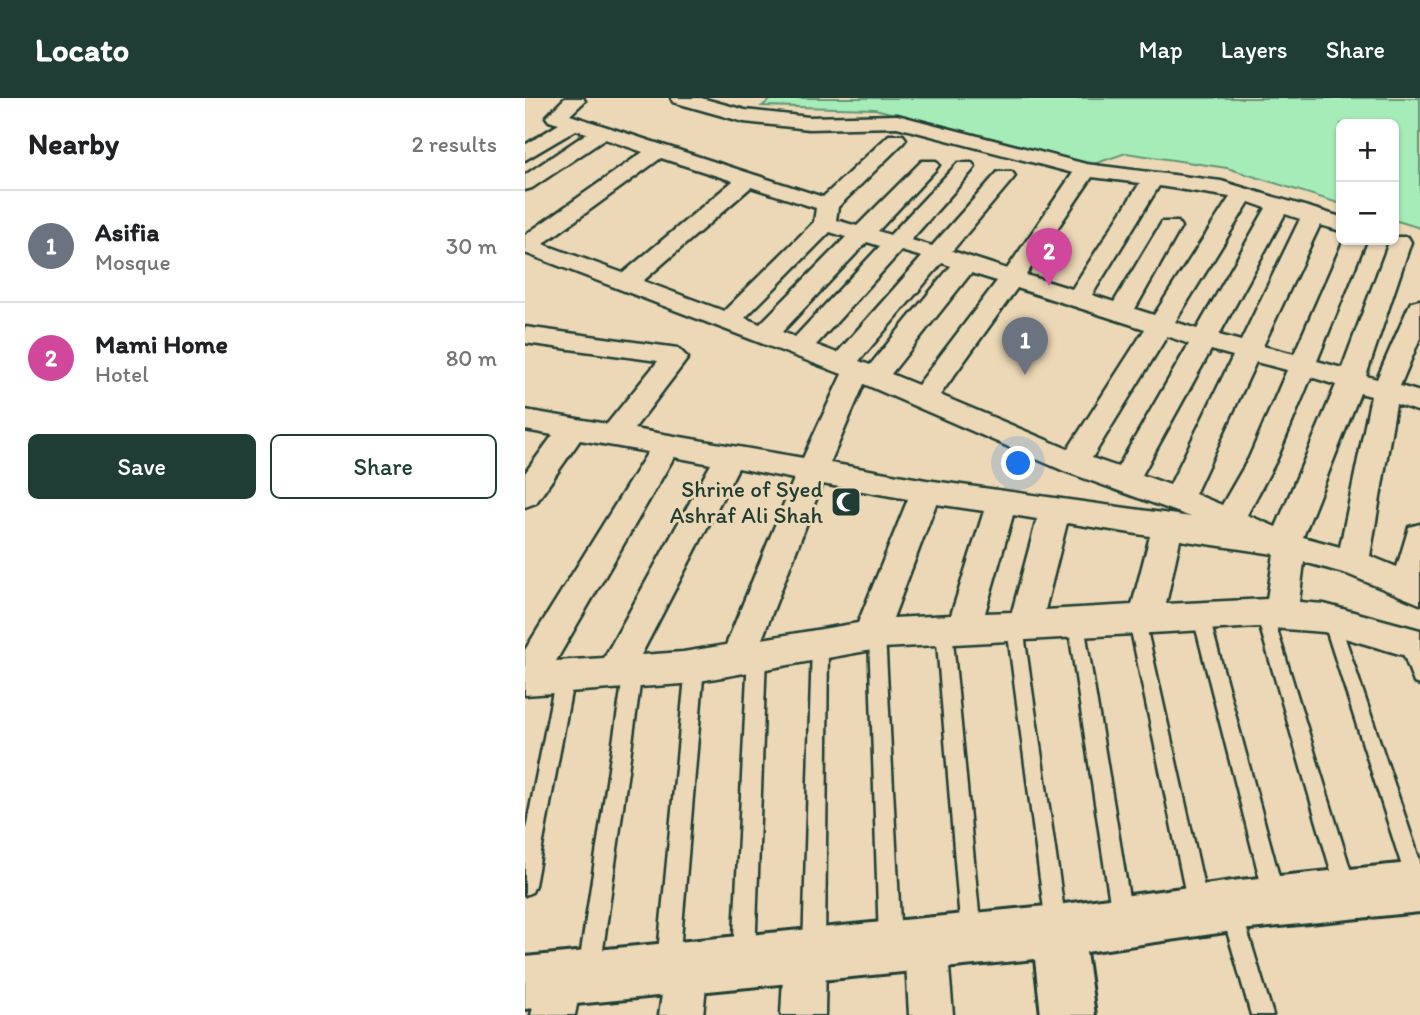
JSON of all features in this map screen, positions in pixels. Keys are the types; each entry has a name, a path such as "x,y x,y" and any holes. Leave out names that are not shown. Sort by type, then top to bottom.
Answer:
{"street":[{"path":"525,154 576,100 574,98"},
{"path":"680,98 744,116 809,122 897,121 1086,170 1221,187 1336,222"},
{"path":"556,121 602,132 748,179 865,233 1013,277 1202,339 1301,365 1420,402"},
{"path":"525,184 602,132"},
{"path":"728,321 896,139"},
{"path":"525,245 659,150"},
{"path":"764,335 929,165"},
{"path":"799,348 965,167"},
{"path":"922,400 1013,277 1086,170"},
{"path":"748,657 812,471 857,371 937,254 1005,176"},
{"path":"626,283 748,179"},
{"path":"1078,298 1153,179"},
{"path":"1074,463 1243,194"},
{"path":"1125,481 1279,205"},
{"path":"1141,621 1173,513 1313,215"},
{"path":"1121,312 1170,228"},
{"path":"1272,613 1288,545 1404,243"},
{"path":"525,245 799,348 1074,463 1125,481 1173,513 1353,563 1414,587 1420,536"},
{"path":"1229,520 1263,459 1353,245"},
{"path":"857,371 966,263"},
{"path":"1353,563 1385,391 1420,309"},
{"path":"525,335 669,354 675,358 613,436"},
{"path":"525,420 926,491 1055,509 1173,513 1229,520 1288,545"},
{"path":"525,495 573,428"},
{"path":"526,679 667,445"},
{"path":"623,672 730,456"},
{"path":"873,635 926,491"},
{"path":"954,630 1002,501"},
{"path":"1020,627 1055,509"},
{"path":"526,679 695,666 873,635 1272,613 1331,620 1413,643"},
{"path":"557,989 678,983 744,962 1057,931 1235,906 1420,887"},
{"path":"1057,931 1068,1015"},
{"path":"929,944 931,1015"},
{"path":"803,1015 810,956"}],"lane":[{"path":"1272,613 1347,894"},
{"path":"1201,617 1235,906"},
{"path":"1331,620 1420,887"},
{"path":"1141,621 1235,906 1262,1015"},
{"path":"1076,624 1123,922"},
{"path":"1020,627 1057,931"},
{"path":"929,944 954,630"},
{"path":"873,635 929,944"},
{"path":"1413,643 1420,677"},
{"path":"810,956 820,644"},
{"path":"744,962 748,657"},
{"path":"678,983 695,666"},
{"path":"557,989 623,672"},
{"path":"525,885 565,676"}],"green space":[{"path":"773,98 1420,98 1420,228 1399,222 1399,119 1336,119 1336,202 1227,168 1126,153 1091,165 875,109 762,106"}],"place":[{"name":"Mami Home","path":"1049,286"},
{"name":"Asifia","path":"1025,375"},
{"name":"Shrine of Syed Ashraf Ali Shah","path":"846,502"}]}
